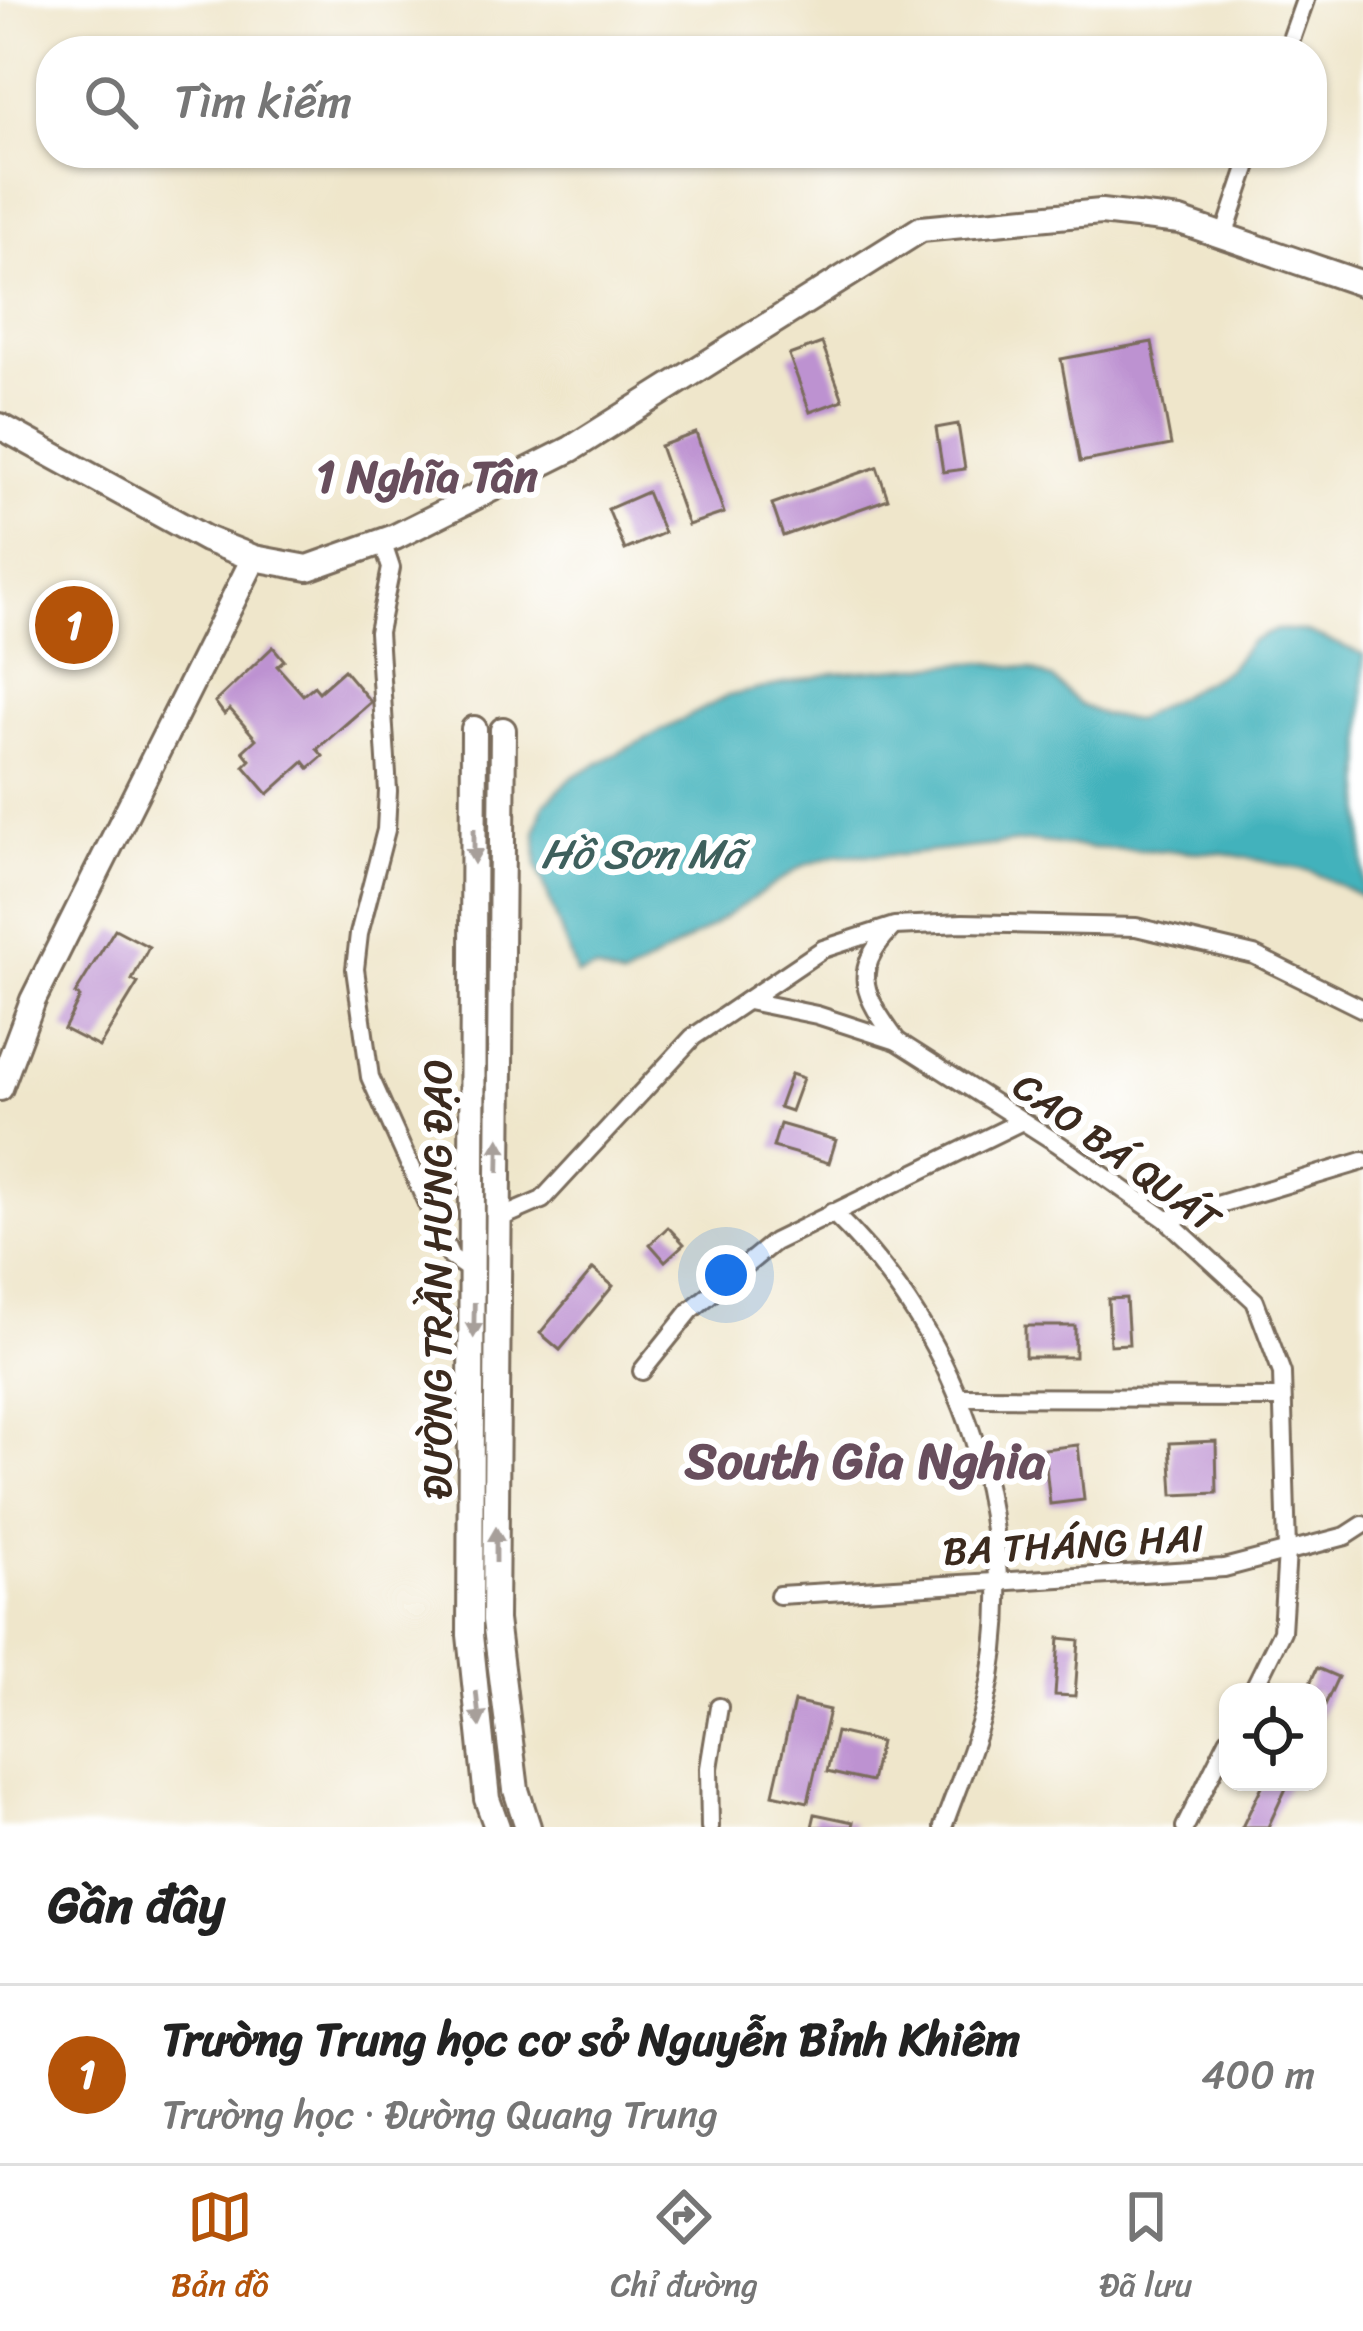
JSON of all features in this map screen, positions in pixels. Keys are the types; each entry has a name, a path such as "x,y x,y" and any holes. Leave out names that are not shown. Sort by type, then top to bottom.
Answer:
{"street":[{"path":"1292,36 1305,0"},
{"path":"1224,236 1247,168"},
{"path":"0,426 206,539 254,558 308,568 382,541 571,449 921,229 1101,212 1180,221 1363,284"},
{"path":"382,541 391,568 378,632 386,830 359,934 356,968 370,1077 451,1257 475,1273"},
{"path":"0,1088 33,1000 254,558"},
{"name":"ĐƯỜNG TRẦN HƯNG ĐẠO","path":"475,729 474,917 495,1620 517,1790 528,1827"},
{"name":"ĐƯỜNG TRẦN HƯNG ĐẠO","path":"497,1827 487,1799 470,1635 475,1273 486,1219 501,917 502,730"},
{"path":"474,917 501,917"},
{"path":"486,1219 542,1200 693,1037 824,950 894,926 1136,927 1254,955 1363,1009"},
{"name":"CAO BÁ QUÁT","path":"894,926 863,972 866,996 897,1041"},
{"name":"CAO BÁ QUÁT","path":"748,1000 817,1015 897,1041 1168,1220 1255,1300 1282,1373 1287,1551 1282,1630 1256,1683"},
{"path":"642,1371 691,1310 774,1242 1022,1120"},
{"path":"1168,1220 1363,1160"},
{"path":"832,1212 867,1245 932,1342 983,1463 1001,1580 985,1705 943,1827"},
{"path":"958,1397 1282,1398"},
{"name":"BA THÁNG HAI","path":"779,1595 1224,1568 1346,1536 1363,1526"},
{"path":"710,1827 709,1768 719,1707"},
{"path":"1185,1827 1219,1758"}],"water":[{"name":"Hồ Sơn Mã","path":"1276,630 1304,631 1363,654 1363,897 1310,871 1224,853 1031,841 902,855 838,855 802,866 623,979 596,970 577,975 537,866 536,831 544,804 574,776 728,696 834,673 983,662 1030,669 1053,679 1080,705 1135,720 1228,669 1250,642"}],"building":[{"path":"1152,342 1171,445 1080,462 1061,359"},
{"path":"822,343 843,400 810,412 789,355"},
{"path":"958,424 965,469 943,472 936,428"},
{"path":"696,433 724,513 688,525 660,446"},
{"path":"877,467 888,499 783,536 772,504"},
{"path":"647,492 664,533 625,550 608,509"},
{"path":"273,647 284,660 277,666 303,695 314,686 319,692 344,670 371,702 317,749 323,756 309,768 304,762 268,794 244,766 250,760 243,751 256,739 230,709 224,714 215,702"},
{"path":"115,929 149,947 132,980 138,983 99,1047 64,1029 80,997 75,994"},
{"path":"791,1074 803,1078 791,1111 779,1107"},
{"path":"780,1124 836,1140 829,1163 773,1147"},
{"path":"668,1227 684,1244 665,1261 650,1244"},
{"path":"593,1269 613,1286 560,1350 540,1333"},
{"path":"1126,1298 1129,1344 1110,1345 1108,1299"},
{"path":"1025,1326 1075,1326 1075,1357 1025,1357"},
{"path":"1216,1441 1217,1493 1173,1495 1170,1443"},
{"path":"1078,1445 1084,1500 1050,1504 1044,1449"},
{"path":"1059,1638 1079,1640 1075,1696 1055,1695"},
{"path":"1317,1668 1338,1677 1327,1701 1327,1683 1310,1683"},
{"path":"794,1702 829,1710 808,1802 773,1794"},
{"path":"836,1732 880,1742 871,1782 827,1772"},
{"path":"1260,1791 1285,1791 1268,1827 1242,1827"},
{"path":"815,1814 853,1822 852,1827 812,1827"}],"place":[{"name":"Trường Trung học cơ sở Nguyễn Bỉnh Khiêm","path":"74,625"}],"district":[{"name":"1 Nghĩa Tân","path":"427,476"},
{"name":"South Gia Nghia","path":"865,1460"}]}
